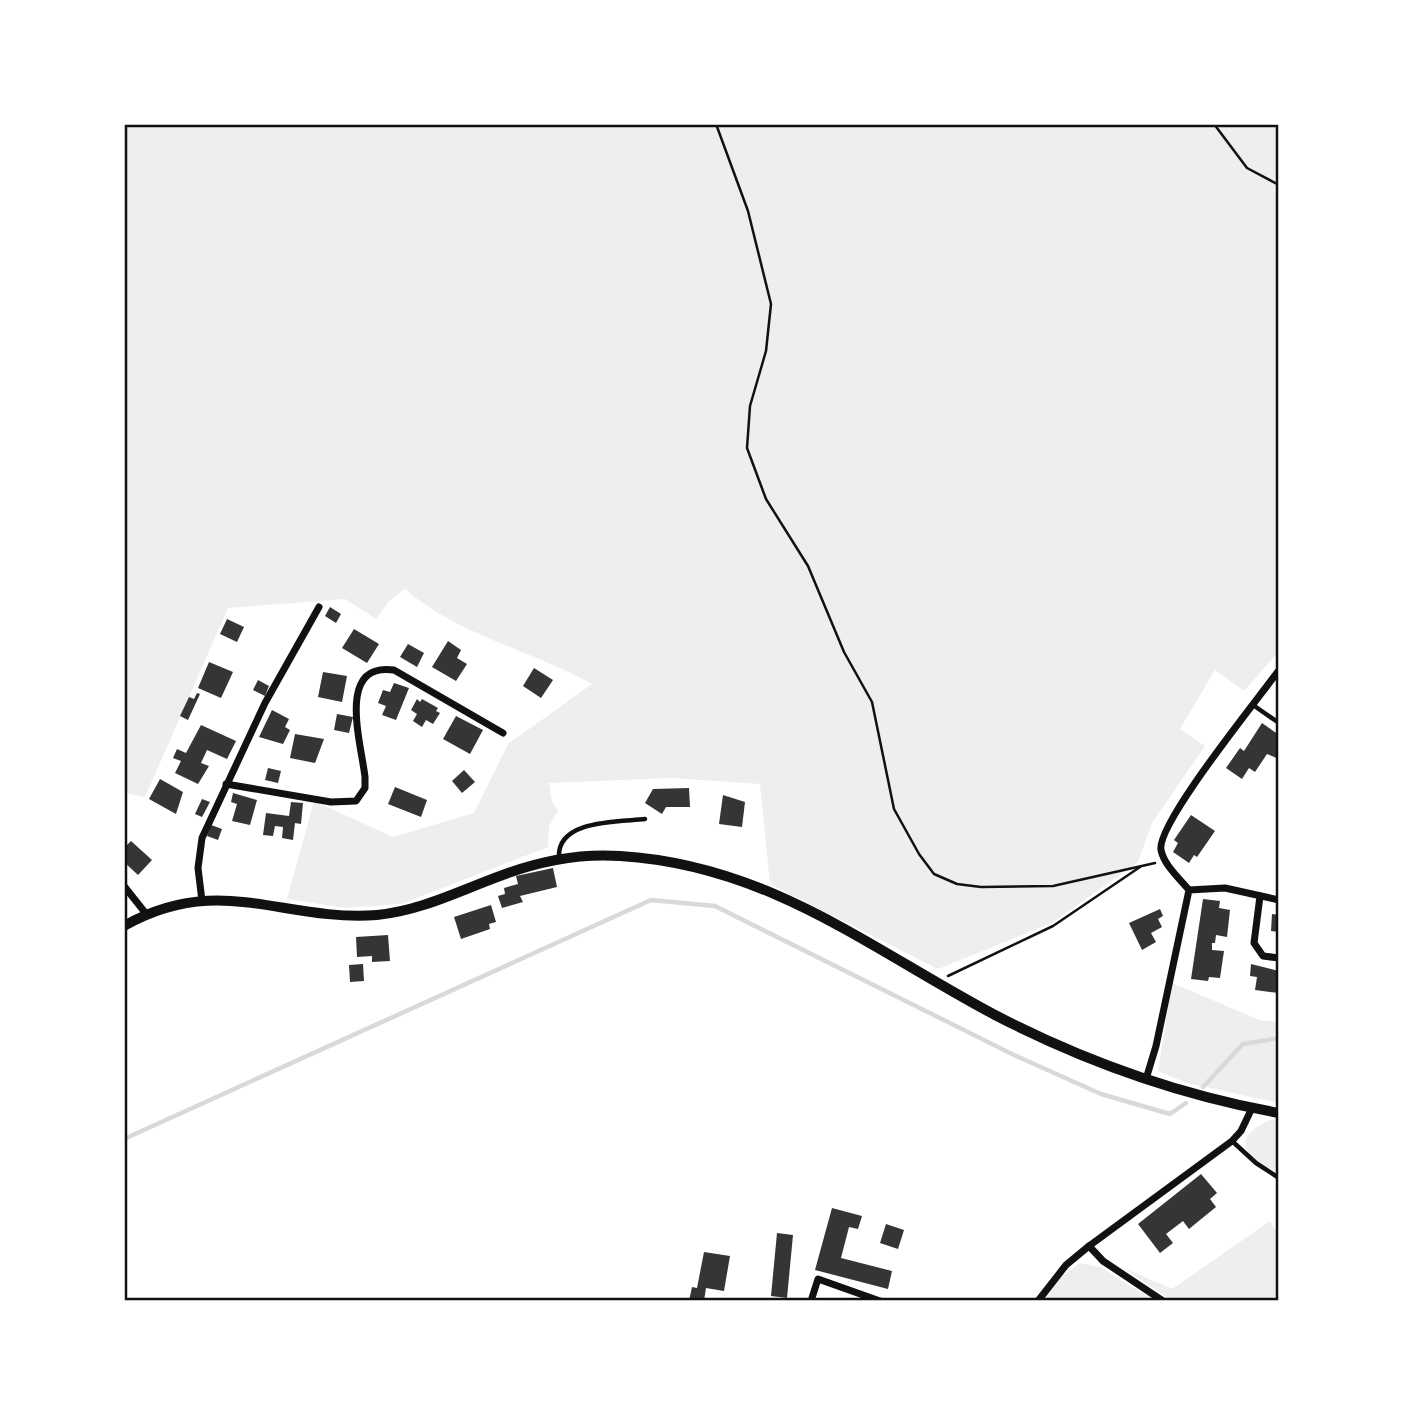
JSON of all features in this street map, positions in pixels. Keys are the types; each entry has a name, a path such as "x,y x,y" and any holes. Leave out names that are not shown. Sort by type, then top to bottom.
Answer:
{"street":[{"path":"202,901 198,854 202,838 265,703 319,607"},
{"path":"226,784 331,802 356,801 365,788 356,703 363,678 369,671 380,668 394,670 503,733"},
{"path":"1189,890 1165,860 1161,849 1168,824 1279,670"},
{"path":"124,926 147,915 202,901 251,901 351,916 382,914 439,900 501,875 559,858 594,855 661,861 769,889 811,909 935,982 1043,1039 1146,1079 1279,1113"},
{"path":"124,886 147,915"},
{"path":"1189,890 1225,888 1279,900"},
{"path":"1146,1079 1156,1046 1189,890"},
{"path":"1260,896 1254,943 1263,956 1279,958"},
{"path":"1038,1301 1052,1279 1089,1246 1232,1141 1241,1131 1252,1108"},
{"path":"1089,1246 1103,1261 1163,1301"},
{"path":"811,1301 818,1279 880,1301"}],"lane":[{"path":"1253,705 1279,723"},
{"path":"559,858 561,844 574,831 592,825 645,819"},
{"path":"1232,1141 1256,1163 1279,1178"}],"path":[{"path":"716,124 748,211 771,304 766,351 750,406 747,448 766,499 808,566 844,652 872,702 894,809 919,854 934,874 957,884 981,887 1053,886 1165,860"},
{"path":"1214,124 1247,168 1279,185"},
{"path":"935,982 1053,926 1142,866"}],"shaded area":[{"path":"124,124 1279,124 1279,651 1244,691 1215,670 1180,729 1205,746 1152,823 1138,862 1052,923 938,969 770,884 760,784 671,778 549,783 552,801 558,811 549,826 548,847 401,904 345,908 287,899 314,801 393,837 474,813 508,744 592,684 471,630 426,605 405,589 390,600 376,619 345,599 228,608 145,797 124,793"},
{"path":"1172,983 1262,1021 1279,1021 1279,1103 1187,1083 1158,1071"},
{"path":"1274,1119 1279,1120 1279,1174 1253,1157 1246,1148 1246,1142 1252,1132"},
{"path":"1270,1221 1279,1235 1279,1301 1172,1301 1124,1268 1172,1289"},
{"path":"1080,1263 1100,1267 1155,1301 1044,1301 1062,1276"}],"building":[{"path":"330,607 341,614 336,623 325,616"},
{"path":"227,619 244,627 237,642 220,634"},
{"path":"354,629 379,644 367,663 342,648"},
{"path":"448,641 461,650 457,658 467,664 456,681 432,667"},
{"path":"408,644 424,653 417,667 400,657"},
{"path":"209,662 233,672 221,698 198,688"},
{"path":"534,668 553,680 541,698 523,686"},
{"path":"323,672 347,676 342,702 318,697"},
{"path":"258,680 269,686 265,696 253,690"},
{"path":"394,683 409,688 396,720 382,715 386,706 378,703 383,690 390,692"},
{"path":"197,693 200,694 188,720 180,716 189,697 194,699"},
{"path":"417,699 438,708 436,711 440,713 433,724 426,720 422,727 413,721 417,714 411,710"},
{"path":"272,710 289,719 285,727 290,730 283,744 259,737"},
{"path":"337,714 353,717 349,733 334,730"},
{"path":"456,716 483,730 470,754 443,739"},
{"path":"1262,723 1279,735 1279,759 1267,754 1255,772 1249,768 1242,779 1226,768 1240,748 1244,751"},
{"path":"201,725 236,741 227,759 207,750 201,763 209,766 198,784 175,773 181,761 173,758 177,749 186,753"},
{"path":"295,734 324,739 315,763 290,758"},
{"path":"268,768 281,771 278,783 265,780"},
{"path":"464,770 475,782 462,793 452,781"},
{"path":"160,779 183,792 176,814 149,799"},
{"path":"395,787 427,800 421,817 388,804"},
{"path":"689,788 690,807 666,807 662,814 645,803 653,789"},
{"path":"233,793 257,800 250,825 232,821 237,804 231,802"},
{"path":"723,795 745,802 742,827 719,824"},
{"path":"202,799 210,802 202,817 195,814"},
{"path":"291,802 303,803 301,824 295,823 293,840 282,838 283,827 275,826 273,836 263,835 266,813 289,816"},
{"path":"1191,815 1215,831 1197,857 1194,855 1189,863 1173,852 1178,843 1174,840"},
{"path":"211,825 222,829 218,840 207,836"},
{"path":"131,841 152,860 138,875 124,862 124,848"},
{"path":"553,868 557,887 520,896 523,902 502,908 498,896 505,894 504,888 518,884 516,876"},
{"path":"1203,899 1220,901 1219,908 1230,910 1227,937 1216,935 1215,943 1212,943 1212,950 1224,951 1220,978 1209,977 1208,981 1191,979"},
{"path":"491,905 496,922 489,924 490,929 461,939 454,917"},
{"path":"1160,909 1163,916 1158,919 1162,927 1151,933 1156,942 1142,950 1129,923"},
{"path":"1272,914 1279,915 1279,932 1271,931"},
{"path":"388,935 390,961 372,962 372,956 357,957 356,937"},
{"path":"363,964 364,981 350,982 349,965"},
{"path":"1251,964 1279,971 1279,993 1255,990 1257,977 1250,976"},
{"path":"1201,1174 1217,1193 1210,1199 1216,1207 1189,1229 1183,1221 1166,1234 1173,1243 1160,1253 1138,1224"},
{"path":"832,1208 862,1216 858,1229 849,1227 841,1258 892,1271 888,1289 815,1270"},
{"path":"886,1224 904,1230 898,1249 880,1243"},
{"path":"777,1233 793,1235 787,1298 771,1296"},
{"path":"704,1252 730,1256 724,1291 706,1288 704,1301 689,1301 692,1287 697,1288"}],"waterway":[{"path":"124,1139 651,900 715,906 1014,1055 1101,1094 1170,1114 1186,1103"},
{"path":"1203,1087 1243,1044 1279,1038"}]}
